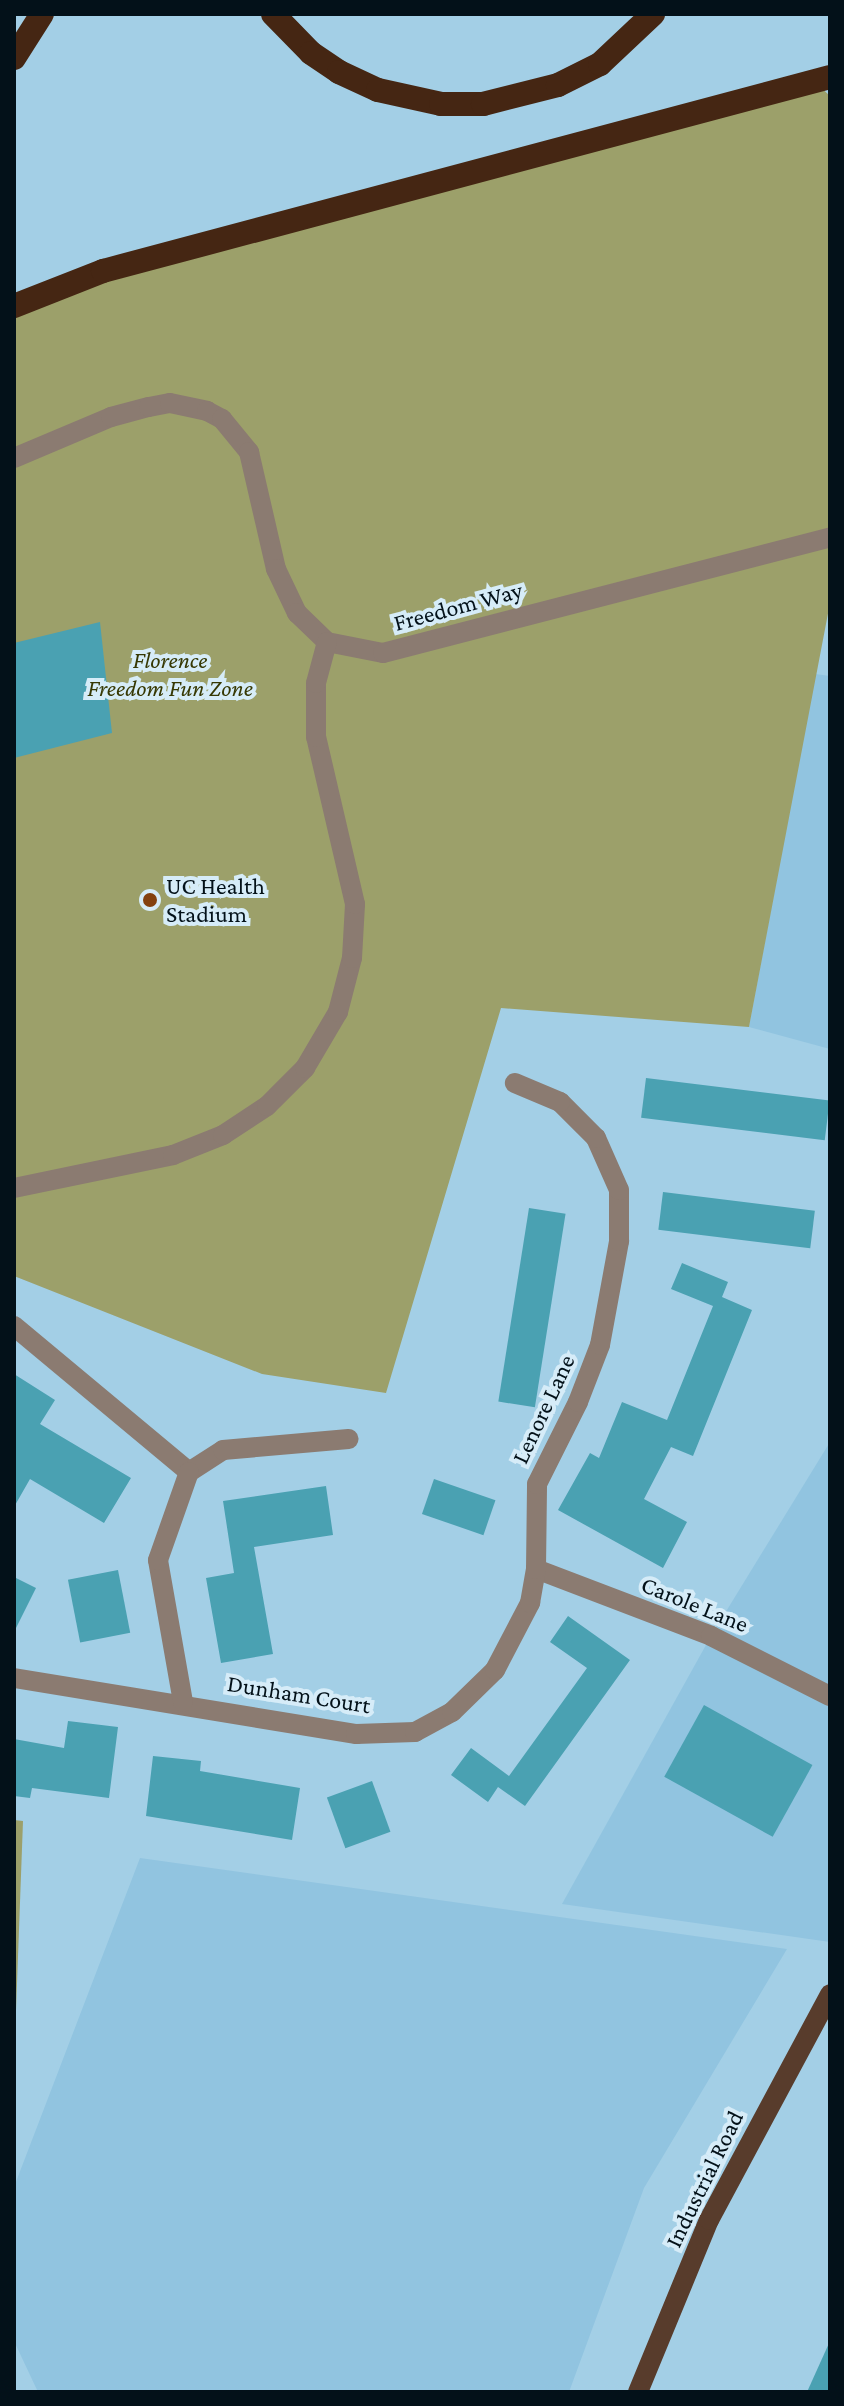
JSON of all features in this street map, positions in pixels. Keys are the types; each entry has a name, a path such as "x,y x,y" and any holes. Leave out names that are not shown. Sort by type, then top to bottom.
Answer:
{"highway":[{"path":"14,58 42,14"},
{"path":"273,14 311,53 339,72 378,90 441,104 483,104 558,85 600,64 653,14"},
{"path":"14,306 103,271 830,77"}],"main road":[{"name":"Industrial Road","path":"638,2392 709,2220 830,1994"}],"street":[{"path":"14,458 111,417 170,403 222,419 239,436 255,466 276,569 287,597 327,642 316,683 316,737 355,904 352,958 338,1012 305,1068 267,1106 223,1135 173,1155 14,1188"},
{"name":"Freedom Way","path":"327,642 383,653 830,537"},
{"name":"Lenore Lane","path":"515,1083 560,1102 582,1120 611,1161 619,1190 619,1241 606,1324 578,1402 537,1484 536,1569"},
{"path":"14,1326 189,1472"},
{"path":"183,1702 158,1560 189,1472 223,1450 349,1439"},
{"name":"Carole Lane","path":"536,1569 711,1636 830,1696"},
{"name":"Dunham Court","path":"14,1678 183,1702 356,1734 415,1732 452,1712 495,1670 530,1603 536,1569"}],"shaded area":[{"path":"815,674 830,676 830,1049 749,1027"},
{"path":"830,1442 830,1942 562,1904 711,1636"},
{"path":"140,1858 787,1949 644,2188 569,2392 38,2392 14,2341 14,2187"}],"green space":[{"name":"UC Health Stadium","path":"814,81 830,96 830,603 749,1027 501,1008 386,1393 262,1374 14,1276 14,306"},
{"path":"14,1820 23,1821 14,2065"}],"building":[{"path":"100,622 112,733 14,758 14,643"},
{"path":"646,1078 830,1101 825,1140 641,1118"},
{"path":"663,1192 815,1211 810,1248 658,1230"},
{"path":"529,1208 566,1214 535,1407 498,1402"},
{"path":"682,1263 728,1282 722,1297 752,1310 693,1456 671,1447 644,1499 687,1522 663,1568 558,1510 590,1453 599,1458 622,1402 667,1420 713,1306 671,1289"},
{"path":"14,1374 55,1400 40,1424 131,1478 104,1523 30,1479 14,1507"},
{"path":"434,1479 495,1500 483,1535 422,1514"},
{"path":"326,1486 333,1535 254,1547 273,1654 221,1663 206,1578 234,1573 223,1501"},
{"path":"118,1570 130,1633 80,1643 68,1580"},
{"path":"14,1577 36,1588 14,1632"},
{"path":"568,1616 630,1660 525,1806 498,1787 488,1802 451,1775 471,1748 509,1776 587,1668 550,1642"},
{"path":"704,1705 812,1765 773,1837 664,1777"},
{"path":"68,1721 118,1727 109,1798 32,1788 30,1798 14,1796 14,1739 64,1748"},
{"path":"153,1756 201,1761 200,1771 300,1788 292,1840 146,1816"},
{"path":"372,1781 390,1832 345,1848 327,1797"},
{"path":"830,2341 830,2392 807,2392"}],"place":[{"name":"UC Health Stadium","path":"150,900"}],"park label":[{"name":"Florence Freedom Fun Zone","path":"170,674"}]}
